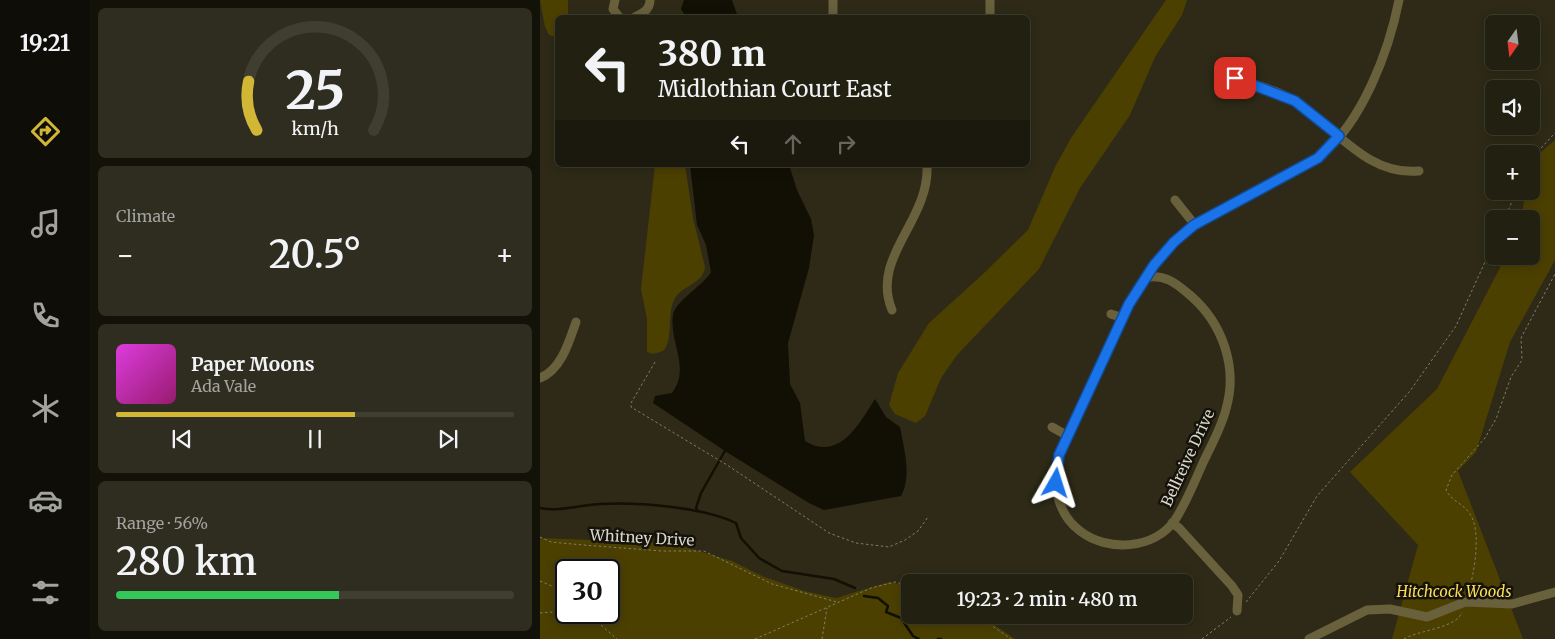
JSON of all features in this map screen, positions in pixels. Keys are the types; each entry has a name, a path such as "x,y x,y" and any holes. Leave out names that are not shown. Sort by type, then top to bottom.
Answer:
{"street":[{"path":"615,0 612,9 617,15"},
{"path":"641,15 650,5 650,0"},
{"path":"833,0 833,15"},
{"path":"990,0 990,15"},
{"name":"Bellreive Drive","path":"1144,278 1163,276 1181,287 1201,305 1219,332 1229,365 1230,388 1222,421 1187,497 1172,523 1155,537 1119,546 1096,541 1074,526 1062,508 1056,483 1059,455 1123,318 1144,278 1174,242 1194,225 1318,158 1339,136 1356,112 1384,55 1399,0"},
{"path":"1235,78 1295,101 1375,164 1384,168 1408,172 1419,171"},
{"path":"892,310 886,292 886,278 895,253 922,201 927,167"},
{"path":"1175,200 1194,225"},
{"path":"1111,314 1123,318"},
{"path":"540,378 548,374 556,366 566,348 576,322"},
{"path":"1052,427 1068,436"},
{"path":"1172,523 1179,528 1232,586 1238,596 1237,611"},
{"path":"1308,639 1367,610 1390,609 1427,618 1465,602 1512,604 1555,592"}],"path":[{"path":"1540,149 1555,133"},
{"path":"1202,639 1237,611 1279,561 1317,496 1410,390 1456,326 1485,262"},
{"path":"1404,639 1423,630 1453,623 1461,616 1476,557 1475,532 1471,516 1462,503 1450,498 1446,490 1452,475 1485,438 1496,419 1512,377 1522,360 1521,338 1555,274"},
{"path":"655,362 630,403 631,407 715,458 829,533 856,543 889,546 905,540 918,531 928,517"},
{"name":"Whitney Drive","path":"540,537 551,542 583,545 662,551 704,551 772,584 837,602"},
{"path":"540,581 555,587"},
{"path":"755,639 871,588 895,582 901,584"},
{"path":"822,639 827,608"},
{"path":"540,612 551,612 598,625 616,639"},
{"path":"990,624 1011,639"}],"green space":[{"path":"540,0 568,0 568,15 555,15 555,36 549,35 545,27"},
{"path":"1166,0 1187,0 1182,15 1155,57 1130,115 1080,188 1039,269 957,355 941,378 925,416 916,423 895,414 889,405 898,373 929,323 1028,230 1055,167 1071,138"},
{"name":"Hitchcock Woods","path":"1555,140 1555,260 1510,342 1476,452 1458,471 1523,639 1392,639 1418,545 1350,472 1437,389 1501,265 1540,265 1540,210 1523,210 1524,200 1540,200 1540,153"},
{"path":"655,167 685,167 693,218 705,267 700,278 677,295 674,300 667,346 663,351 653,354 647,352 647,319 641,289"},
{"path":"540,538 672,543 732,561 762,576 804,591 836,598 889,582 901,584 901,624 993,624 1015,639 540,639"}],"shaded area":[{"path":"684,0 732,0 737,15 685,15 681,9"},
{"path":"690,167 790,167 797,190 811,219 814,235 809,268 788,343 790,384 800,403 805,441 817,446 828,447 838,444 855,429 875,399 886,417 900,427 907,471 901,496 824,510 809,503 725,451 653,403 655,396 672,393 680,374 673,325 675,310 711,272 706,245 697,225"}],"waterway":[{"path":"698,511 696,508 701,493 726,449"},
{"path":"540,508 563,509 601,504 633,504 688,509 706,513 736,523 741,538 759,558 782,571 834,579 855,588"},
{"path":"864,596 878,598 888,606 886,612 901,618 913,636 919,639"}],"route":[{"path":"1056,483 1059,455 1129,304 1154,265 1174,242 1194,225 1318,158 1339,136 1295,101 1235,78"}]}
